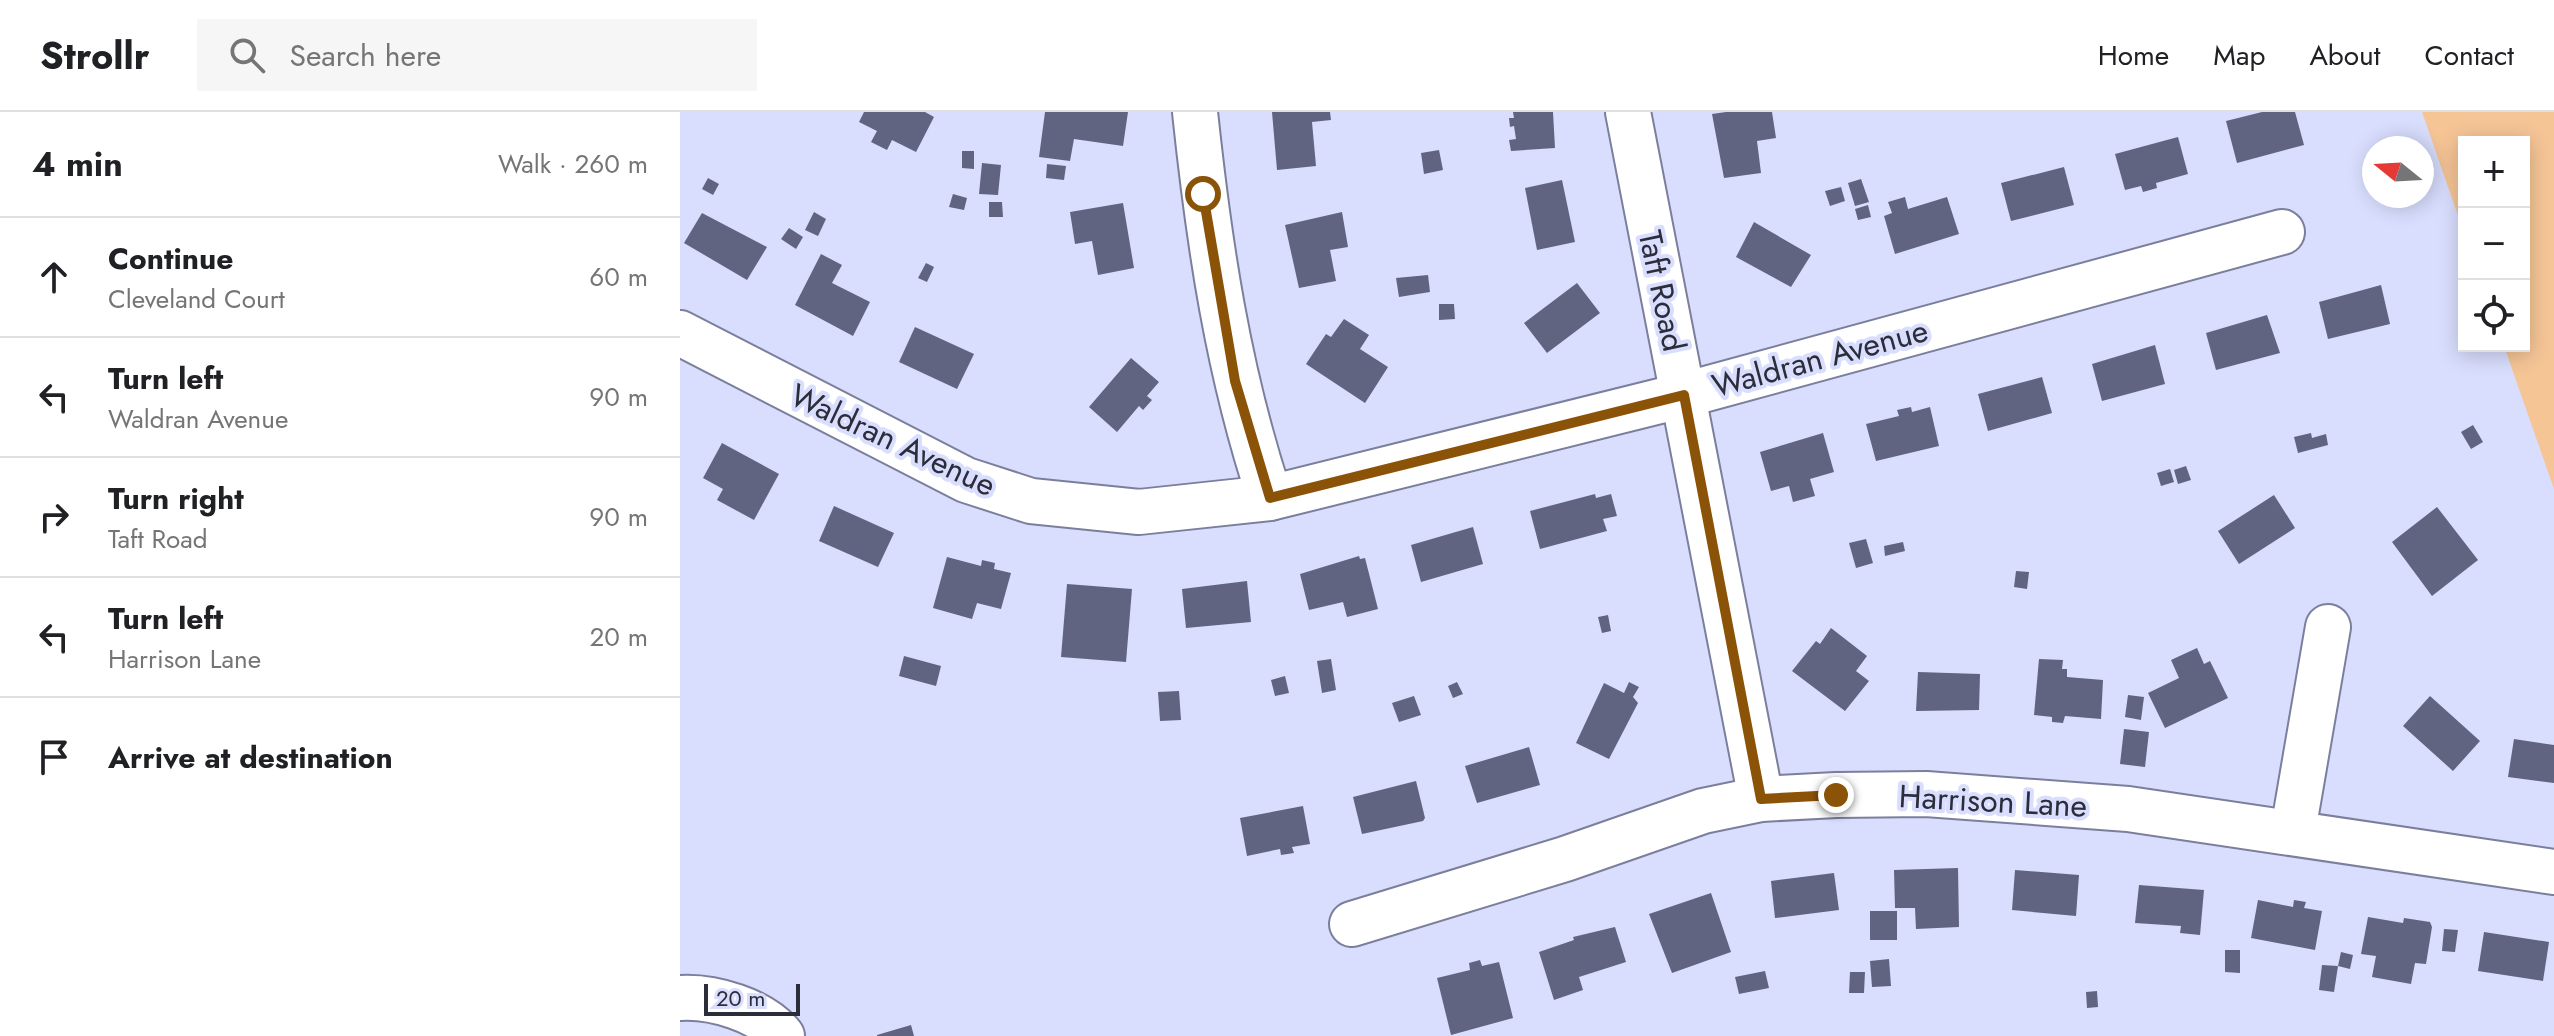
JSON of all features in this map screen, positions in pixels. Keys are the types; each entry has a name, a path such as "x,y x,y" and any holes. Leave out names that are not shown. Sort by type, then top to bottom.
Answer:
{"street":[{"path":"1195,112 1207,223 1235,381 1270,498"},
{"name":"Taft Road","path":"1628,112 1761,799"},
{"name":"Waldran Avenue","path":"680,333 907,453 966,480 1031,501 1139,512 1270,498 1684,395 2282,232"},
{"path":"2293,831 2328,627"},
{"name":"Harrison Lane","path":"1352,924 1565,859 1688,815 1761,799 1911,794 2128,809 2554,872"},
{"path":"680,998 693,997 754,1013 782,1036"}],"shaded area":[{"path":"2422,112 2554,112 2554,489 2506,352 2530,352 2530,136 2458,136 2458,216 2434,147 2434,136 2430,136"}],"building":[{"path":"864,112 925,112 934,117 916,152 892,140 887,150 871,142 877,131 859,122"},
{"path":"1045,112 1128,112 1123,146 1074,139 1070,161 1039,157"},
{"path":"1272,112 1330,112 1331,120 1312,122 1316,166 1277,170"},
{"path":"1513,112 1553,112 1555,148 1511,151 1509,140 1516,139 1509,118 1514,118"},
{"path":"1772,112 1776,138 1757,141 1761,173 1724,178 1712,114"},
{"path":"2262,112 2295,112 2304,145 2237,163 2226,121"},
{"path":"2178,137 2188,174 2156,183 2157,188 2143,192 2141,186 2125,190 2115,154"},
{"path":"1439,150 1443,170 1424,174 1421,153"},
{"path":"962,151 974,151 974,169 962,168"},
{"path":"982,163 1001,165 998,195 979,194"},
{"path":"1047,164 1066,166 1064,180 1046,178"},
{"path":"2064,167 2074,205 2011,221 2001,183"},
{"path":"708,178 719,184 713,195 702,189"},
{"path":"1861,179 1869,202 1855,206 1848,183"},
{"path":"1562,180 1575,242 1537,250 1525,188"},
{"path":"1841,187 1845,201 1830,206 1825,191"},
{"path":"953,194 967,198 964,210 949,207"},
{"path":"1905,197 1908,209 1947,197 1959,234 1895,254 1884,216 1892,213 1888,202"},
{"path":"989,202 1002,202 1003,217 989,217"},
{"path":"1123,203 1134,268 1098,275 1092,241 1075,244 1070,212"},
{"path":"1868,205 1871,217 1858,220 1855,209"},
{"path":"814,212 826,219 818,236 805,230"},
{"path":"1342,212 1348,247 1330,250 1336,281 1299,288 1285,225"},
{"path":"702,213 767,247 747,280 684,243"},
{"path":"1754,222 1811,255 1791,287 1736,257"},
{"path":"789,228 803,237 796,249 781,239"},
{"path":"821,254 842,265 832,283 870,302 853,336 795,305"},
{"path":"926,263 934,267 927,282 918,278"},
{"path":"1428,275 1430,292 1399,297 1396,278"},
{"path":"1577,283 1600,313 1547,353 1524,323"},
{"path":"2381,285 2390,324 2328,339 2319,302"},
{"path":"1439,304 1454,304 1455,319 1439,320"},
{"path":"2267,315 2280,353 2216,370 2206,333"},
{"path":"1344,319 1369,335 1360,349 1388,367 1365,403 1306,364 1326,334 1331,337"},
{"path":"915,327 974,354 957,389 899,362"},
{"path":"2155,345 2165,384 2102,401 2092,364"},
{"path":"1131,358 1159,382 1147,396 1152,400 1143,410 1139,406 1117,432 1089,407"},
{"path":"2042,377 2052,413 1988,431 1978,394"},
{"path":"1911,407 1912,412 1930,407 1939,446 1876,461 1866,424 1899,416 1897,410"},
{"path":"2473,425 2483,442 2471,449 2461,432"},
{"path":"1823,433 1834,472 1810,479 1815,496 1793,502 1789,486 1771,491 1760,452"},
{"path":"2311,433 2312,438 2326,434 2328,445 2298,453 2294,437"},
{"path":"722,443 779,474 754,520 717,500 723,489 703,478"},
{"path":"2186,466 2191,480 2178,484 2174,470"},
{"path":"2170,469 2174,482 2161,486 2157,473"},
{"path":"1595,494 1596,498 1611,494 1617,516 1603,519 1607,531 1540,549 1530,511"},
{"path":"2274,495 2295,528 2239,564 2218,531"},
{"path":"834,506 894,533 878,567 819,541"},
{"path":"2437,507 2478,560 2432,596 2392,542"},
{"path":"1473,527 1483,564 1421,582 1411,545"},
{"path":"1866,539 1873,563 1856,568 1849,543"},
{"path":"1903,542 1905,551 1885,556 1884,546"},
{"path":"1359,556 1360,559 1365,558 1378,609 1347,617 1343,602 1309,610 1300,574"},
{"path":"947,557 981,566 982,560 995,563 994,569 1011,573 1001,609 977,603 972,619 933,608"},
{"path":"2016,571 2029,572 2027,589 2014,587"},
{"path":"1247,581 1251,622 1186,628 1182,589"},
{"path":"1067,584 1132,589 1126,662 1061,657"},
{"path":"1608,615 1611,631 1602,633 1598,617"},
{"path":"1831,628 1867,656 1856,671 1869,681 1845,711 1792,671 1816,641 1820,644"},
{"path":"2197,648 2204,664 2210,661 2228,698 2165,728 2148,693 2179,678 2171,660"},
{"path":"904,656 941,666 936,686 899,676"},
{"path":"1331,659 1336,690 1322,693 1317,661"},
{"path":"2039,659 2063,660 2062,669 2067,669 2067,677 2103,680 2101,719 2065,716 2063,723 2052,722 2052,717 2034,715"},
{"path":"1918,672 1980,674 1979,710 1916,711"},
{"path":"1285,676 1289,693 1275,696 1271,680"},
{"path":"1457,682 1463,694 1453,698 1448,686"},
{"path":"1629,682 1639,687 1633,697 1638,703 1609,759 1576,743 1604,683 1624,693"},
{"path":"1179,691 1181,720 1160,721 1158,692"},
{"path":"2128,695 2144,697 2141,720 2125,717"},
{"path":"1414,696 1421,715 1399,722 1392,703"},
{"path":"2430,696 2480,741 2453,771 2403,726"},
{"path":"2124,729 2149,732 2145,767 2120,764"},
{"path":"2514,739 2554,745 2554,783 2508,777"},
{"path":"1529,747 1540,785 1477,803 1465,766"},
{"path":"1416,781 1425,818 1423,821 1362,834 1353,797"},
{"path":"1303,806 1310,844 1292,847 1294,853 1281,855 1280,849 1247,856 1240,818"},
{"path":"1958,868 1959,927 1916,929 1915,908 1895,908 1894,870"},
{"path":"2015,870 2079,875 2076,916 2012,910"},
{"path":"1834,873 1839,910 1775,918 1771,881"},
{"path":"2139,885 2204,890 2200,935 2180,933 2181,926 2135,923"},
{"path":"1711,893 1731,952 1672,973 1649,914"},
{"path":"2258,900 2293,907 2294,900 2306,902 2304,908 2322,911 2315,950 2251,938"},
{"path":"1870,911 1897,911 1897,940 1870,940"},
{"path":"2368,917 2403,923 2404,918 2430,922 2432,927 2426,964 2415,963 2411,984 2372,977 2376,956 2361,954"},
{"path":"1615,927 1626,962 1579,977 1583,990 1554,1000 1539,952 1574,940 1573,937"},
{"path":"2444,929 2458,930 2455,952 2442,951"},
{"path":"2484,932 2549,942 2543,981 2478,971"},
{"path":"2225,950 2240,950 2240,973 2225,972"},
{"path":"2341,952 2353,955 2350,969 2338,966"},
{"path":"1889,959 1891,986 1872,987 1870,961"},
{"path":"1480,960 1482,966 1499,962 1513,1018 1451,1035 1437,978 1470,970 1469,963"},
{"path":"2322,965 2338,966 2334,992 2319,990"},
{"path":"1765,971 1769,988 1739,994 1735,977"},
{"path":"1850,972 1865,972 1864,993 1849,993"},
{"path":"2097,991 2098,1007 2087,1008 2086,992"},
{"path":"911,1025 914,1036 877,1036 877,1035"}],"route":[{"path":"1203,194 1213,267 1235,381 1270,498 1684,395 1761,799 1836,795"}]}
